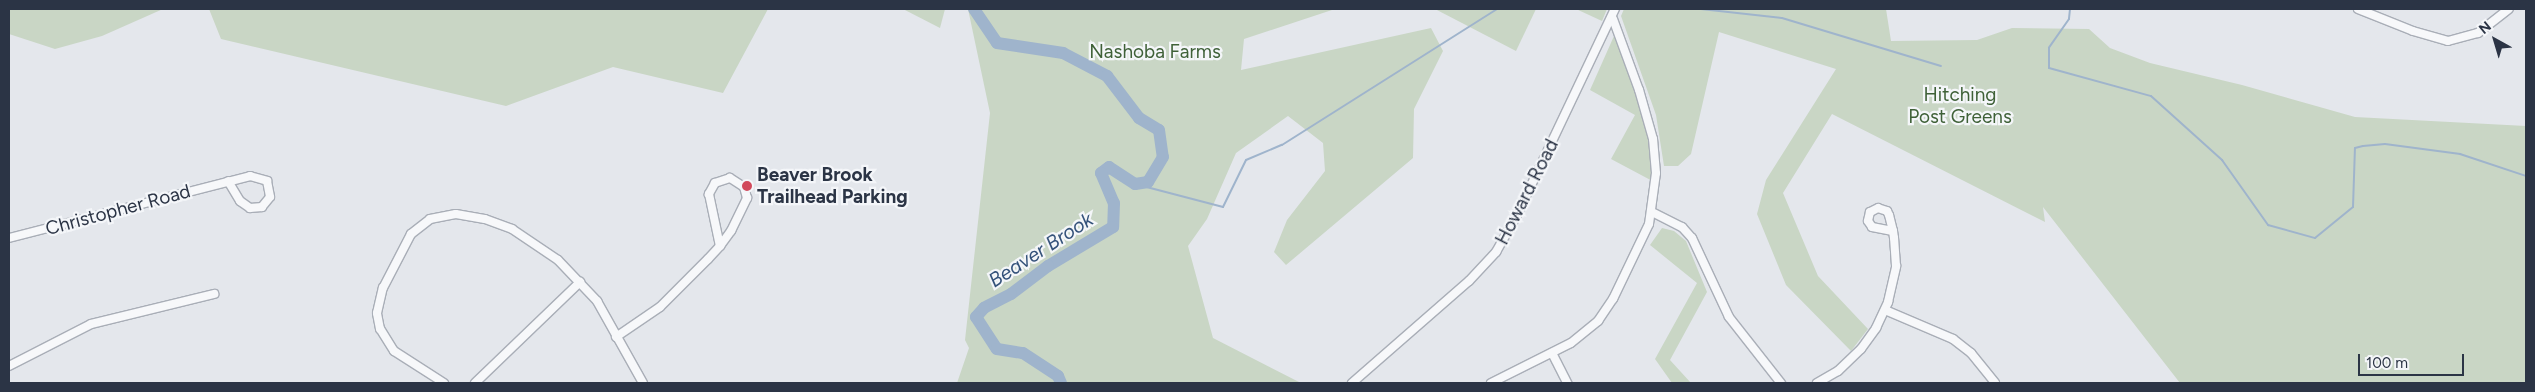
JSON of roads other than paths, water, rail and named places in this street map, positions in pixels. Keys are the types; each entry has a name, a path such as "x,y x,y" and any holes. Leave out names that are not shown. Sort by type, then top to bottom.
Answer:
{"street":[{"name":"Howard Road","path":"1352,383 1469,281 1496,252 1511,229 1613,19 1615,9"},
{"path":"2358,9 2413,31 2448,40 2478,33 2509,9"},
{"path":"1491,383 1552,353 1585,332 1606,310 1640,243 1652,212 1656,173 1653,140 1639,90 1613,19"},
{"name":"Christopher Road","path":"9,238 228,181 259,176 269,185 270,197 262,207 250,208 242,204 228,181"},
{"path":"616,337 660,307 720,246 746,202 744,187 730,178 715,183 709,194 720,246"},
{"path":"1652,212 1682,227 1692,238 1729,317 1781,383"},
{"path":"444,383 394,351 384,337 378,321 378,304 383,288 407,241 424,223 439,216 456,214 502,225 536,243 580,282 597,301 643,383"},
{"path":"1817,383 1854,357 1872,335 1885,310 1896,266 1893,230"},
{"path":"475,383 580,282"},
{"path":"9,366 92,324 214,294"},
{"path":"1885,310 1958,342 1971,353 1995,383"},
{"path":"1552,353 1567,383"}],"waterway":[{"name":"Beaver Brook","path":"974,9 997,43 1063,53 1107,76 1139,118 1159,130 1163,157 1148,182 1135,184 1109,167 1101,173 1114,203 1113,227 1048,266 1011,294 984,308 976,317 997,349 1023,353 1058,376 1061,383"},
{"path":"1135,184 1223,207 1246,160 1282,145 1497,9"},
{"path":"1701,9 1782,18 1941,66"},
{"path":"2070,9 2069,19 2049,48 2049,68 2151,96 2222,160 2268,225 2315,238 2353,207 2355,148 2363,146 2385,144 2460,154 2526,176"}],"place":[{"name":"Beaver Brook Trailhead Parking","path":"747,186"}],"park label":[{"name":"Nashoba Farms","path":"1155,52"},
{"name":"Hitching Post Greens","path":"1960,106"}]}
